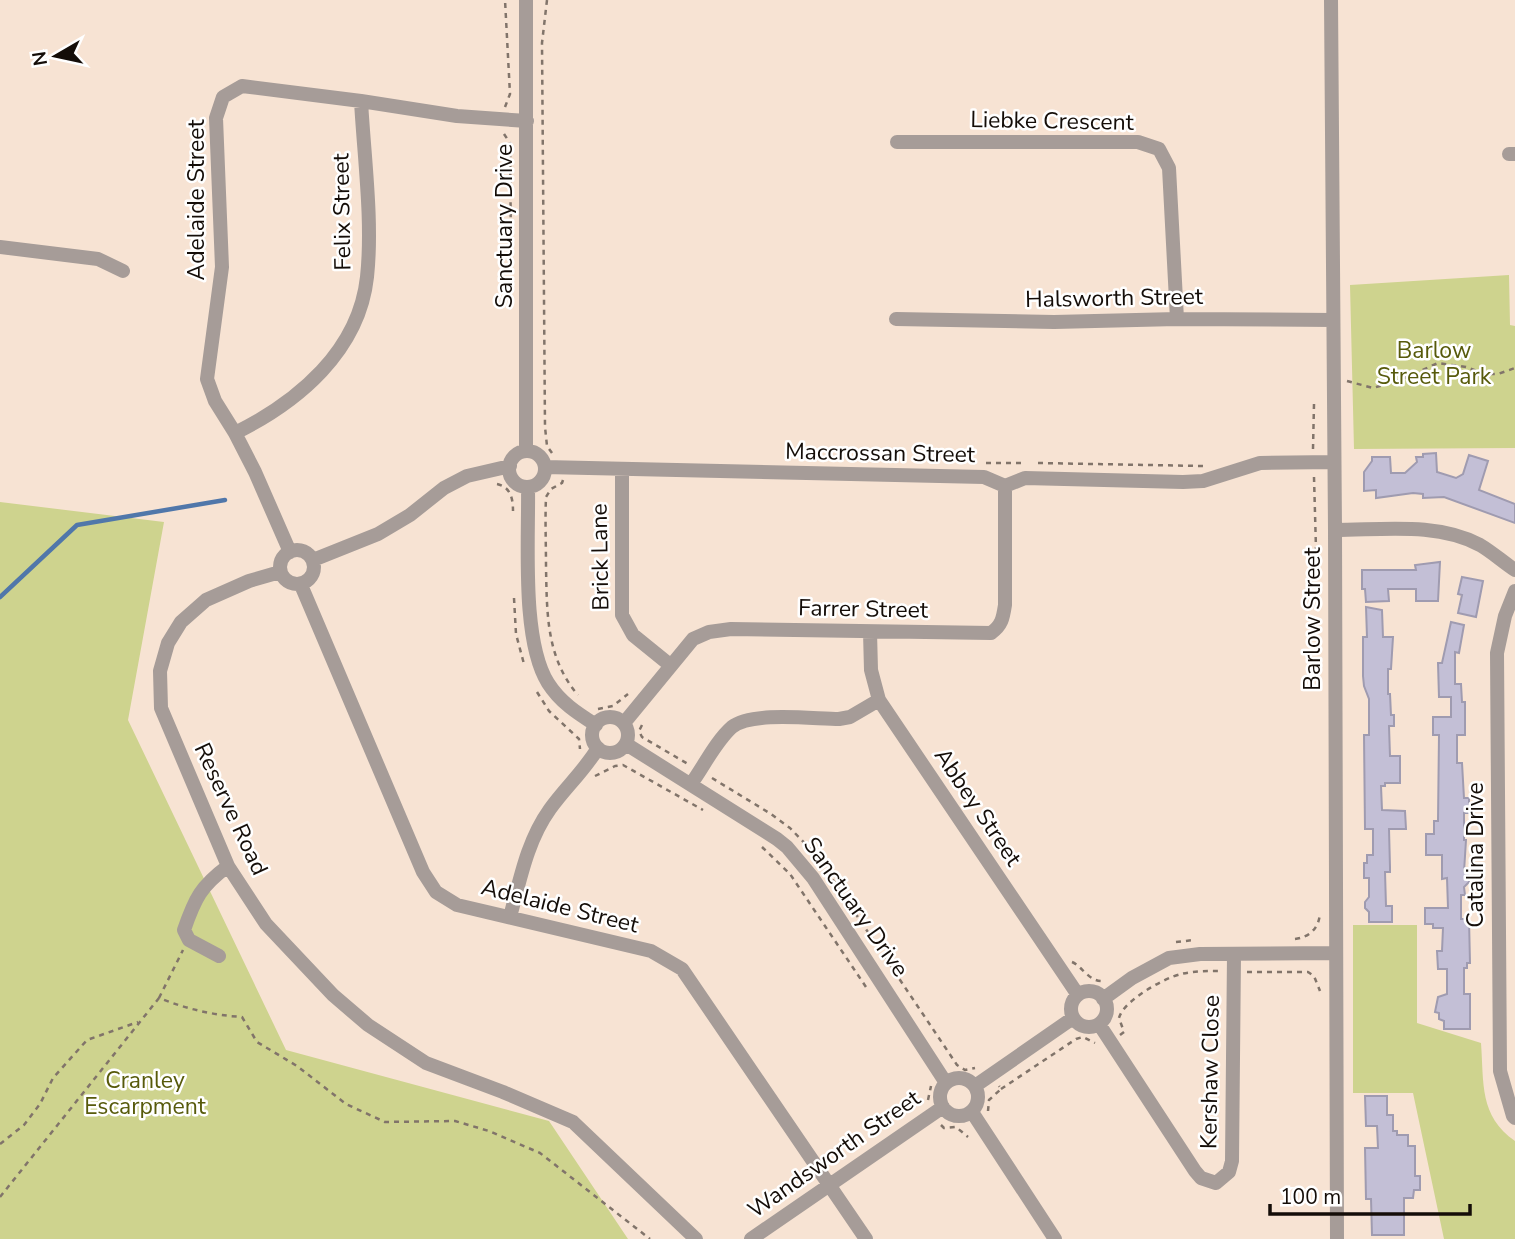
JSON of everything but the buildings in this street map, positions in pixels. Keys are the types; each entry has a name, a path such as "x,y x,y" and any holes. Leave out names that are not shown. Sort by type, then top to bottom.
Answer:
{"street":[{"name":"Sanctuary Drive","path":"526,0 526,451"},
{"name":"Barlow Street","path":"1331,0 1337,1239"},
{"name":"Adelaide Street","path":"290,552 266,495 235,433 215,401 207,379 222,267 216,118 223,97 242,86 361,100 457,116 527,121"},
{"name":"Felix Street","path":"235,433 288,403 316,378 346,339 359,311 367,278 368,252 361,100"},
{"name":"Liebke Crescent","path":"897,142 1138,142 1159,149 1169,168 1177,319"},
{"path":"0,247 98,259 123,271"},
{"name":"Halsworth Street","path":"896,319 1054,322 1177,319 1333,320"},
{"path":"526,451 540,456 545,467 540,482 528,487 513,480 510,466 516,455 526,451"},
{"name":"Maccrossan Street","path":"545,467 984,477 1005,486 1025,478 1203,481 1260,463 1334,462"},
{"path":"313,560 378,534 411,516 444,488 467,476 510,466"},
{"name":"Brick Lane","path":"622,470 622,615 633,635 670,665"},
{"name":"Farrer Street","path":"624,723 693,639 718,630 991,633 1003,620 1005,605 1005,486"},
{"path":"528,487 529,606 537,658 548,684 567,707 596,725"},
{"path":"1335,530 1428,530 1453,534 1480,545 1515,570"},
{"path":"301,550 313,560 313,576 301,585 286,581 280,572 282,558 290,552 301,550"},
{"name":"Reserve Road","path":"280,572 249,581 206,600 181,622 168,643 160,671 161,708 228,866 266,924 333,995 368,1026 426,1063 573,1122 696,1239"},
{"name":"Adelaide Street","path":"301,585 423,872 436,892 457,905 651,951 682,969 866,1239"},
{"name":"Catalina Drive","path":"1515,591 1505,616 1497,666 1500,1071 1515,1118"},
{"name":"Abbey Street","path":"870,632 871,670 879,701 1078,995"},
{"path":"691,784 728,731 740,721 762,718 839,719 850,717 879,701"},
{"path":"612,717 624,723 628,733 626,744 622,749 611,753 598,748 593,738 596,725 612,717"},
{"name":"Sanctuary Drive","path":"626,744 777,839 798,859 946,1083"},
{"path":"510,917 529,848 550,809 586,768 598,748"},
{"path":"219,956 189,940 184,930 193,905 206,883 228,866"},
{"path":"1103,999 1132,978 1169,958 1200,954 1335,953"},
{"name":"Kershaw Close","path":"1110,1041 1195,1171 1201,1178 1216,1183 1229,1172 1232,1161 1234,955"},
{"path":"1094,992 1103,999 1105,1015 1099,1024 1082,1026 1073,1018 1071,1006 1078,995 1094,992"},
{"path":"975,1086 1073,1018"},
{"path":"1099,1024 1110,1041"},
{"path":"962,1078 975,1086 978,1098 972,1112 958,1116 947,1112 940,1096 946,1083 962,1078"},
{"name":"Wandsworth Street","path":"751,1239 943,1107"},
{"path":"972,1112 1055,1239"}],"path":[{"path":"547,0 542,43 545,438 550,451 564,458 562,483 551,489 546,496 547,614 555,656 565,676 582,699"},
{"path":"1333,380 1373,388 1400,380 1438,363 1466,367 1485,374 1498,374 1515,368"},
{"path":"1307,449 1312,447"},
{"path":"975,463 1203,466"},
{"path":"593,707 600,709 613,706 629,694 649,712 640,728 640,734 790,828 817,856 957,1065 969,1070 984,1063 1001,1089"},
{"path":"0,1197 159,998 189,940"},
{"path":"990,1115 988,1104 993,1095 1076,1039 1088,1039 1100,1048 1124,1032 1119,1018 1126,1005 1175,975 1234,971 1308,972 1314,976 1320,990"},
{"path":"159,998 211,1015 242,1017 257,1042 297,1066 346,1104 385,1122 455,1121 489,1131 540,1153 650,1239"},
{"path":"0,1144 24,1125 40,1104 53,1078 87,1040 138,1023"}],"green space":[{"name":"Barlow Street Park","path":"1509,275 1510,325 1515,326 1515,448 1354,449 1350,285"},
{"name":"Cranley Escarpment","path":"0,502 164,522 128,720 286,1050 549,1121 628,1239 0,1239"},
{"path":"1353,925 1417,925 1417,1023 1481,1043 1489,1110 1503,1131 1515,1141 1515,1239 1444,1239 1413,1093 1353,1093"}],"waterway":[{"path":"0,597 77,525 225,500"}]}
